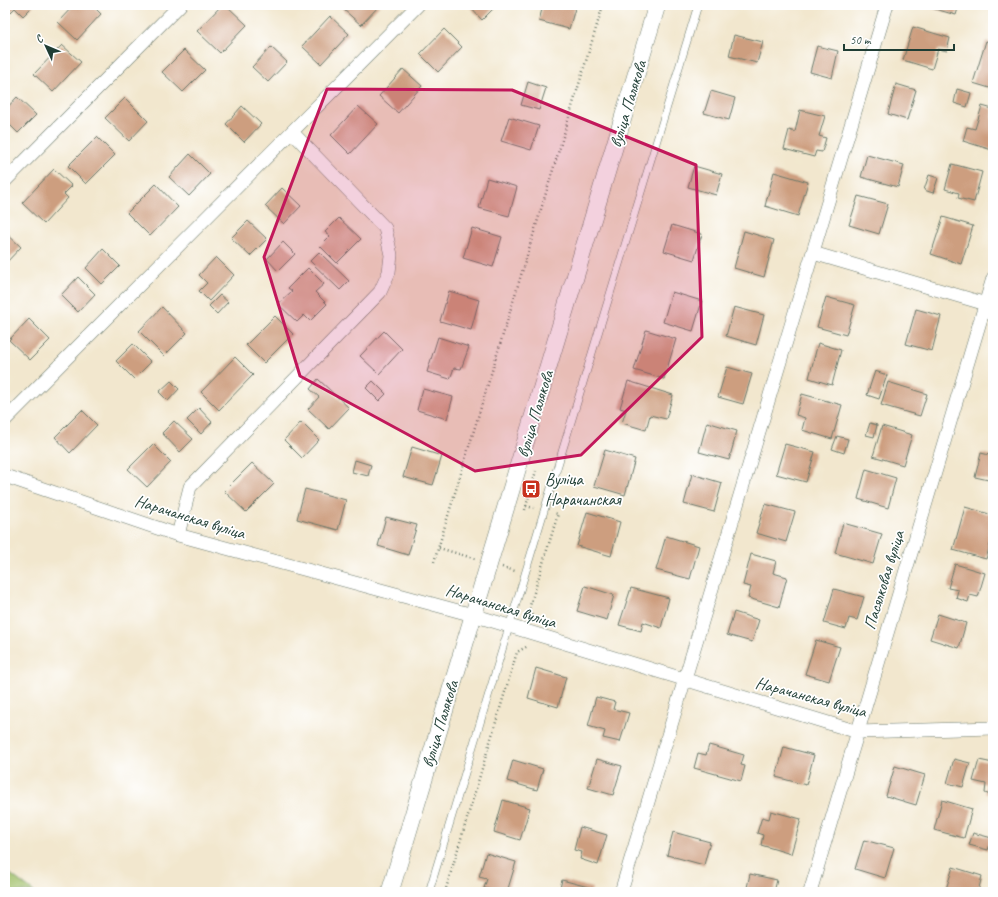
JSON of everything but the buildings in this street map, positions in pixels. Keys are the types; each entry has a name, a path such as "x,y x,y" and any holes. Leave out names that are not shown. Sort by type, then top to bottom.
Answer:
{"street":[{"path":"5,420 418,5"},
{"name":"вуліца Палякова","path":"390,892 473,615 514,485 657,5"},
{"path":"621,892 887,5"},
{"path":"5,181 172,8"},
{"path":"178,535 190,487 380,292 389,272 391,255 385,228 292,132"},
{"path":"813,253 989,305"},
{"name":"Пасялковая вуліца","path":"810,892 989,305 993,278"},
{"name":"Нарачанская вуліца","path":"5,476 178,535 473,615 858,732 993,728"}],"lane":[{"path":"430,892 546,503 698,5"}],"path":[{"path":"434,562 603,5"},
{"path":"525,510 536,471"},
{"path":"439,548 480,560"},
{"path":"445,892 517,652 528,647 529,643"}],"highlighted area":[{"path":"327,89 512,90 696,165 702,337 581,455 475,471 300,376 264,257"}],"green space":[{"path":"5,870 34,892 5,892"}],"place":[{"name":"Вуліца Нарачанская","path":"531,489"}]}
